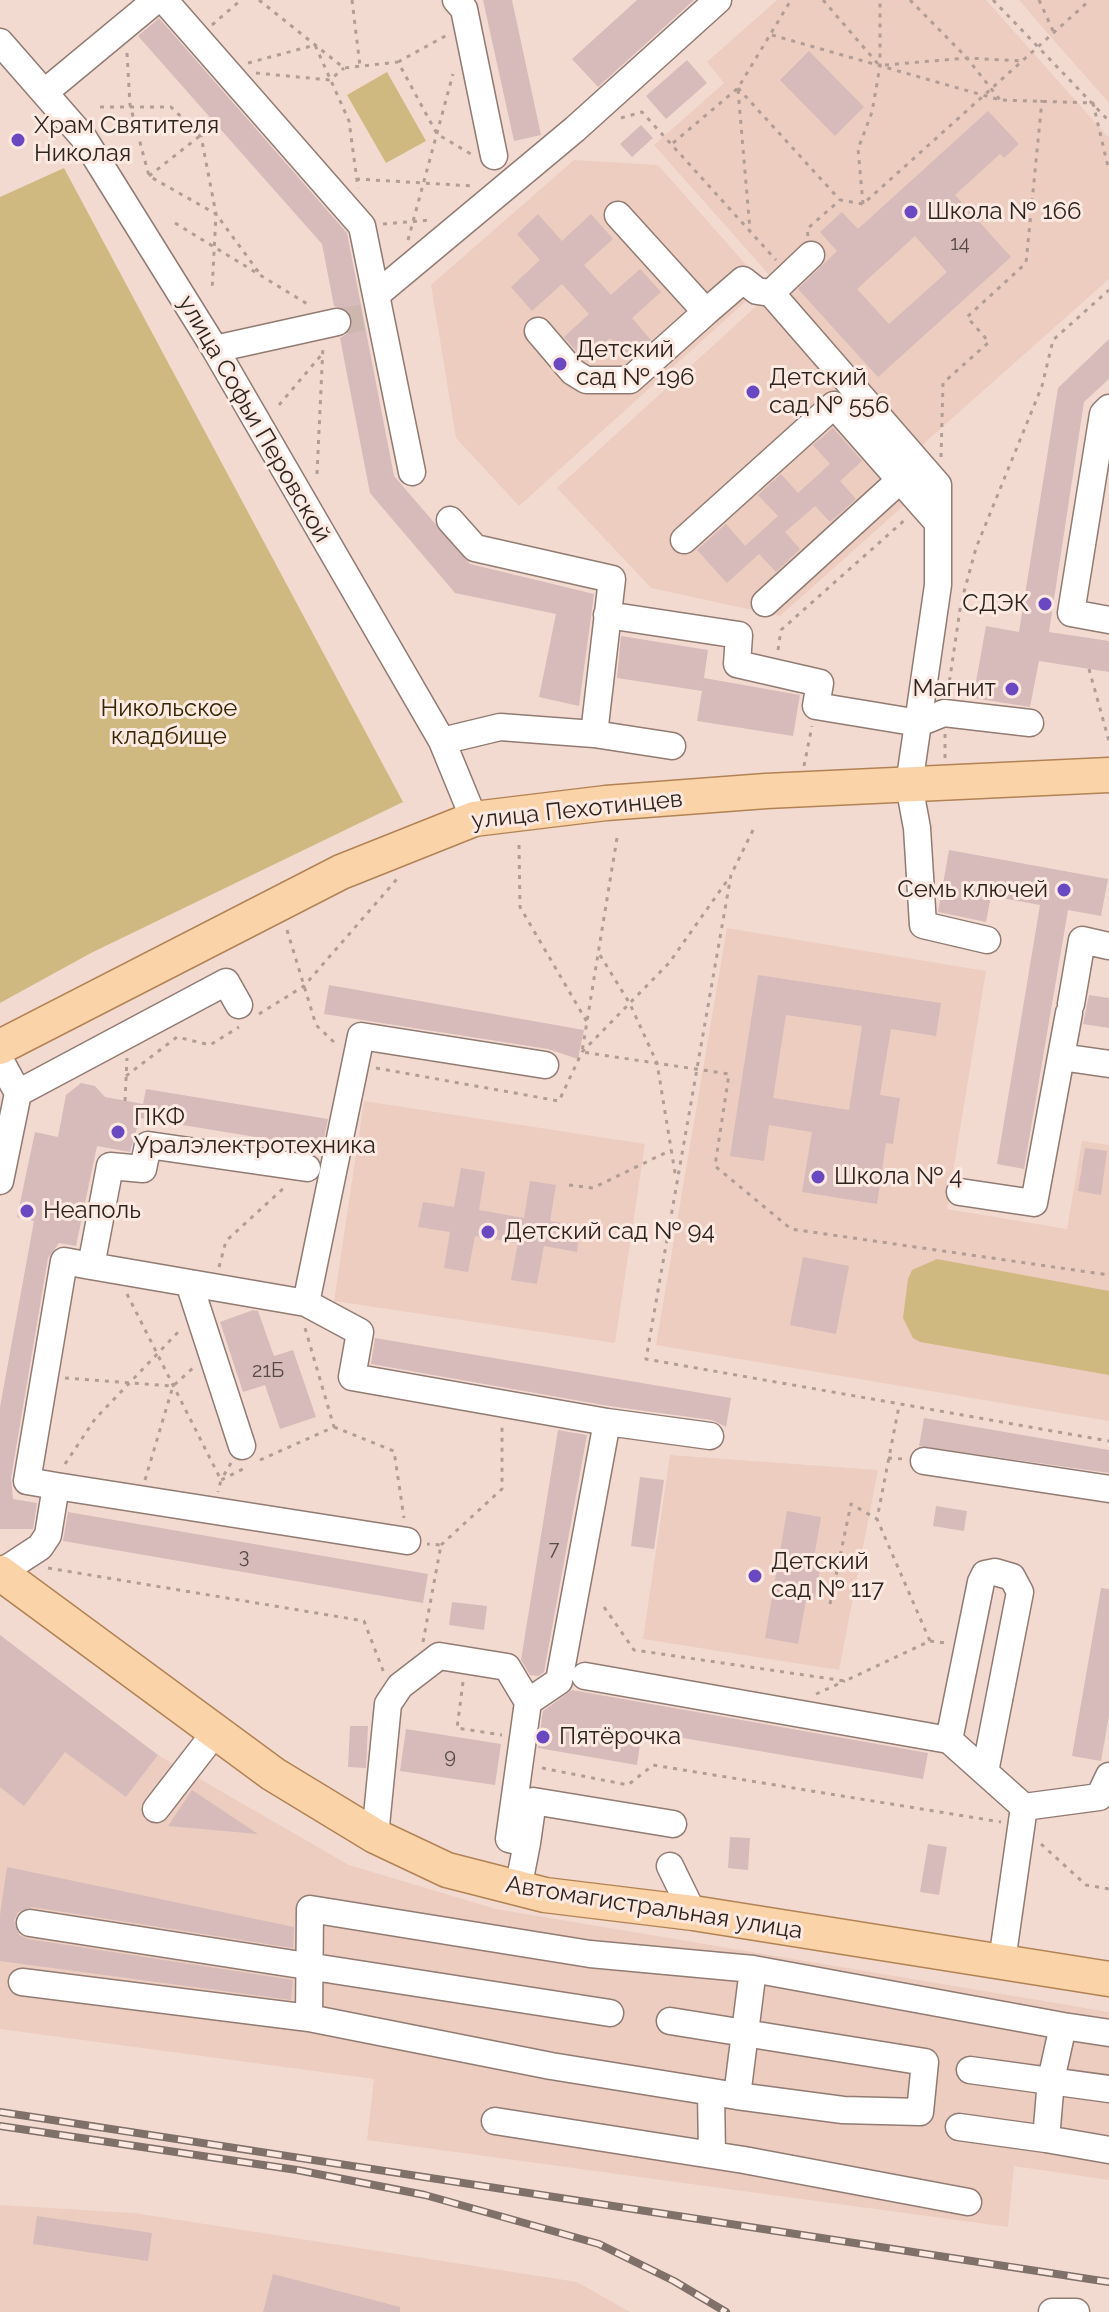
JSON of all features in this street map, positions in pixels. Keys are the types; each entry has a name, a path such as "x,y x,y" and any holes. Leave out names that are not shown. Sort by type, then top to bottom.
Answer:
{"main road":[{"name":"улица Пехотинцев","path":"0,1047 341,872 474,819 606,803 1109,775"},
{"name":"Автомагистральная улица","path":"0,1573 214,1734 375,1836 447,1870 545,1895 693,1913 1109,1979"}],"street":[{"path":"45,92 156,0"},
{"path":"164,0 362,226 374,308 412,472"},
{"path":"374,308 398,276 503,189 718,0"},
{"path":"461,12 494,156"},
{"name":"улица Софьи Перовской","path":"0,42 83,137 215,349 442,741 474,819"},
{"path":"618,215 706,312"},
{"path":"771,293 811,255"},
{"path":"538,331 573,372 586,380 630,380 743,280 757,291 771,293 933,504 938,585 909,785 917,828 923,925 987,940"},
{"path":"215,349 337,322"},
{"path":"684,540 834,405 900,480 933,504"},
{"path":"1109,408 1103,414 1071,613 1109,620"},
{"path":"765,603 900,480"},
{"path":"450,520 475,548 612,579 594,734"},
{"path":"607,615 739,635 737,664 820,683 816,706 919,723 944,713 1030,723"},
{"path":"442,741 500,727 594,734 672,746"},
{"path":"960,1192 1034,1203 1082,940 1109,946"},
{"path":"18,1093 226,982 239,1005"},
{"path":"306,1303 361,1036 545,1065"},
{"path":"1061,1057 1109,1064"},
{"path":"0,1060 18,1093 0,1181"},
{"path":"99,1268 110,1166 143,1169 148,1145 307,1168"},
{"path":"407,1541 27,1481 64,1261 306,1303 360,1332 352,1377 607,1422 710,1436"},
{"path":"189,1283 242,1446"},
{"path":"528,1702 559,1681 607,1422"},
{"path":"924,1461 1109,1489"},
{"path":"0,1573 40,1547 48,1535 53,1485"},
{"path":"949,1740 981,1582 985,1574 995,1572 1012,1577 1020,1592 985,1772"},
{"path":"375,1836 388,1704 400,1686 439,1656 507,1667 528,1702 509,1839 527,1843"},
{"path":"585,1676 949,1740 985,1772 1023,1816 1002,1961"},
{"path":"156,1809 214,1734"},
{"path":"1023,1816 1106,1790"},
{"path":"518,1889 533,1801 673,1824"},
{"path":"670,1866 693,1913"},
{"path":"309,2018 307,1967 310,1909 590,1954 753,1969 1109,2033"},
{"path":"30,1923 610,2013"},
{"path":"712,2155 724,2094 745,2033 753,1969"},
{"path":"22,1982 309,2018 551,2066 724,2094 843,2110 920,2112 925,2062 670,2021"},
{"path":"1046,2139 1051,2080 1063,2026"},
{"path":"970,2070 1109,2089"},
{"path":"495,2121 712,2155 968,2202"},
{"path":"959,2127 1109,2150"},
{"path":"1052,2312 1076,2312"}],"path":[{"path":"197,37 241,0"},
{"path":"259,0 344,68"},
{"path":"352,0 360,66"},
{"path":"673,143 738,88 791,0"},
{"path":"823,0 880,66"},
{"path":"863,204 858,149 872,112 880,66 880,0"},
{"path":"910,0 967,58 1000,100"},
{"path":"993,0 1109,121"},
{"path":"1039,0 1054,33"},
{"path":"863,204 1090,0"},
{"path":"225,70 330,80 344,68 398,62 461,12"},
{"path":"117,30 127,47 130,105 149,176 216,214 262,277"},
{"path":"772,35 1000,100 1093,103"},
{"path":"225,70 315,45"},
{"path":"315,45 349,121 362,226 471,216"},
{"path":"880,66 967,58 1024,61"},
{"path":"398,62 437,134 472,155 494,156"},
{"path":"398,276 456,65"},
{"path":"738,88 840,200 863,204"},
{"path":"738,88 750,230"},
{"path":"775,673 781,630 933,504 943,383 989,342 967,317 1026,263 1042,100"},
{"path":"1093,103 1109,171"},
{"path":"100,107 171,107 201,136 216,214 212,291"},
{"path":"615,119 642,112 790,275"},
{"path":"149,176 215,124"},
{"path":"356,179 424,181 503,189"},
{"path":"811,255 807,229 840,200"},
{"path":"944,783 944,713 961,603 976,548 1042,386 1053,340 1109,290"},
{"path":"279,405 323,352"},
{"path":"1089,669 1109,741"},
{"path":"803,773 816,706"},
{"path":"582,1052 669,963 731,875 753,830"},
{"path":"285,924 316,1025 357,1065 559,1101 582,1052 617,838"},
{"path":"519,845 520,907 587,1022"},
{"path":"731,875 646,1359 1109,1441"},
{"path":"126,1076 177,1037 210,1045 304,986 397,879"},
{"path":"599,953 630,1004 657,1063 677,1183"},
{"path":"582,1052 729,1074 715,1166 791,1229 1109,1275"},
{"path":"569,1185 593,1188 671,1150"},
{"path":"215,1287 226,1241 307,1168"},
{"path":"99,1268 126,1293 221,1480 214,1511"},
{"path":"53,1485 95,1419 198,1312"},
{"path":"139,1499 173,1386 211,1352"},
{"path":"45,1376 173,1386"},
{"path":"422,1645 441,1545 502,1489 502,1402"},
{"path":"604,1607 634,1650 845,1681 930,1641 877,1519 899,1406"},
{"path":"334,1427 394,1451 407,1541 441,1545"},
{"path":"830,1604 851,1504 877,1519"},
{"path":"43,1577 44,1567 364,1621 385,1676 397,1671"},
{"path":"466,1660 457,1728 520,1751 628,1785 653,1765 1023,1816 1086,1885 1109,1889"}],"shaded area":[{"name":"Школа № 166","path":"777,0 986,0 1109,138 1109,279 921,446 654,145 724,83 707,62"},
{"path":"1019,0 1109,0 1109,103 1050,36"},
{"name":"Детский сад № 196","path":"574,160 658,165 764,285 519,506 456,438 431,285"},
{"name":"Детский сад № 556","path":"763,300 928,484 780,616 651,588 557,488"},
{"name":"Школа № 4","path":"727,928 986,971 947,1209 1067,1229 1082,1141 1109,1145 1109,1421 656,1345"},
{"name":"Детский сад № 94","path":"364,1101 645,1144 615,1343 334,1301"},
{"name":"Детский сад № 117","path":"670,1455 878,1470 839,1670 643,1639"},
{"path":"65,1751 126,1797 158,1755 349,1865 496,1909 1109,2012 1109,2180 1014,2166 1008,2227 367,2140 374,2079 0,2029 0,1787 24,1805"},
{"path":"0,2205 134,2213 577,2282 630,2312 0,2312"}],"green space":[{"path":"387,72 426,141 386,163 347,95"},
{"name":"Никольское кладбище","path":"64,168 403,802 91,953 0,1003 0,197"},
{"path":"937,1259 1109,1291 1109,1375 920,1342 913,1338 903,1318 908,1279 912,1270"}],"building":[{"path":"483,0 512,0 541,135 514,141"},
{"path":"637,0 694,0 598,87 572,59"},
{"path":"159,18 347,233 394,476 470,564 594,594 579,706 539,697 556,614 455,593 370,493 340,338 348,333 353,319 348,311 334,306 322,244 138,36"},
{"path":"809,51 864,107 835,136 780,80"},
{"path":"687,60 707,83 666,119 646,96"},
{"path":"988,111 1019,144 1004,158 1000,154 955,195 1011,257 878,377 798,289 837,251 820,232 842,212 858,229","holes":["915,236 947,272 889,324 857,289"]},
{"path":"641,125 653,138 632,157 620,144"},
{"path":"538,214 562,241 591,214 613,239 584,265 611,295 640,269 661,292 632,318 651,340 629,359 610,338 584,360 564,337 589,314 562,284 532,311 511,287 540,260 517,234"},
{"path":"1109,339 1109,379 1084,402 1049,632 1109,641 1109,672 1039,661 1030,707 973,698 986,626 1019,632 1058,388"},
{"path":"833,428 862,461 840,481 856,499 830,522 815,506 785,532 800,549 776,572 759,554 727,583 697,550 726,524 745,546 778,516 758,495 781,474 798,493 830,464 813,445"},
{"path":"621,636 708,650 702,691 617,678"},
{"path":"704,678 800,695 793,736 697,721"},
{"path":"949,850 1108,879 1101,916 1068,910 1024,1169 997,1164 1040,905 991,896 986,922 938,912"},
{"path":"758,975 941,1003 936,1036 891,1029 880,1095 900,1098 893,1144 886,1143 877,1204 802,1192 812,1132 769,1125 764,1161 730,1156","holes":["786,1015 862,1026 849,1110 773,1098"]},
{"path":"329,985 584,1030 578,1059 548,1049 324,1014"},
{"path":"1089,995 1109,998 1109,1028 1083,1024"},
{"path":"81,1083 95,1086 105,1097 143,1104 146,1089 328,1119 322,1148 140,1118 130,1152 97,1146 76,1246 59,1243 48,1258 11,1478 13,1499 37,1503 33,1529 0,1529 0,1407 34,1221 17,1217 35,1132 58,1137 66,1095"},
{"path":"1085,1148 1107,1151 1101,1195 1078,1191"},
{"path":"461,1168 485,1172 479,1210 524,1218 530,1181 556,1185 550,1221 581,1226 577,1252 544,1246 537,1284 511,1280 518,1243 475,1236 468,1272 444,1268 450,1232 418,1227 423,1202 454,1207"},
{"path":"803,1257 849,1266 836,1334 790,1325"},
{"path":"258,1311 274,1356 293,1350 316,1417 280,1429 265,1385 243,1392 220,1322"},
{"path":"375,1338 731,1398 726,1427 712,1420 609,1406 371,1364"},
{"path":"924,1418 1109,1450 1109,1473 919,1446"},
{"path":"558,1430 587,1435 544,1672 538,1676 530,1675 521,1660"},
{"path":"640,1477 664,1480 654,1549 631,1546"},
{"path":"936,1506 967,1511 964,1531 933,1526"},
{"path":"787,1511 821,1517 813,1563 821,1564 814,1601 806,1600 798,1644 765,1638"},
{"path":"68,1512 428,1574 423,1603 63,1541"},
{"path":"1101,1588 1109,1589 1109,1716 1101,1761 1072,1756"},
{"path":"452,1602 487,1606 484,1630 449,1625"},
{"path":"0,1635 158,1755 126,1797 65,1752 24,1806 0,1787"},
{"path":"572,1690 928,1753 923,1779 642,1731 637,1765 538,1748 543,1711"},
{"path":"350,1726 368,1726 366,1768 348,1767"},
{"path":"406,1729 501,1744 495,1785 400,1771"},
{"path":"192,1790 258,1834 168,1826"},
{"path":"730,1837 750,1838 748,1870 728,1868"},
{"path":"928,1844 947,1847 939,1895 920,1892"},
{"path":"7,1867 294,1927 293,1948 32,1907 18,1912 14,1921 19,1935 28,1939 293,1980 291,2000 0,1961 0,1915"},
{"path":"37,2216 152,2233 148,2261 33,2244"},
{"path":"273,2274 400,2307 400,2312 263,2312"}],"tunnel":[{"path":"337,322 365,317"}],"railway":[{"path":"0,2112 1109,2282"},
{"path":"0,2126 297,2170 425,2195 599,2244 674,2281 726,2312"}],"place":[{"name":"Храм Святителя Николая","path":"18,140"},
{"name":"Школа № 166","path":"911,212"},
{"name":"Детский сад № 196","path":"560,364"},
{"name":"Детский сад № 556","path":"753,392"},
{"name":"СДЭК","path":"1045,604"},
{"name":"Магнит","path":"1012,689"},
{"name":"Семь ключей","path":"1064,890"},
{"name":"ПКФ Уралэлектротехника","path":"118,1132"},
{"name":"Школа № 4","path":"818,1177"},
{"name":"Неаполь","path":"27,1211"},
{"name":"Детский сад № 94","path":"488,1232"},
{"name":"Детский сад № 117","path":"755,1576"},
{"name":"Пятёрочка","path":"543,1737"}]}
